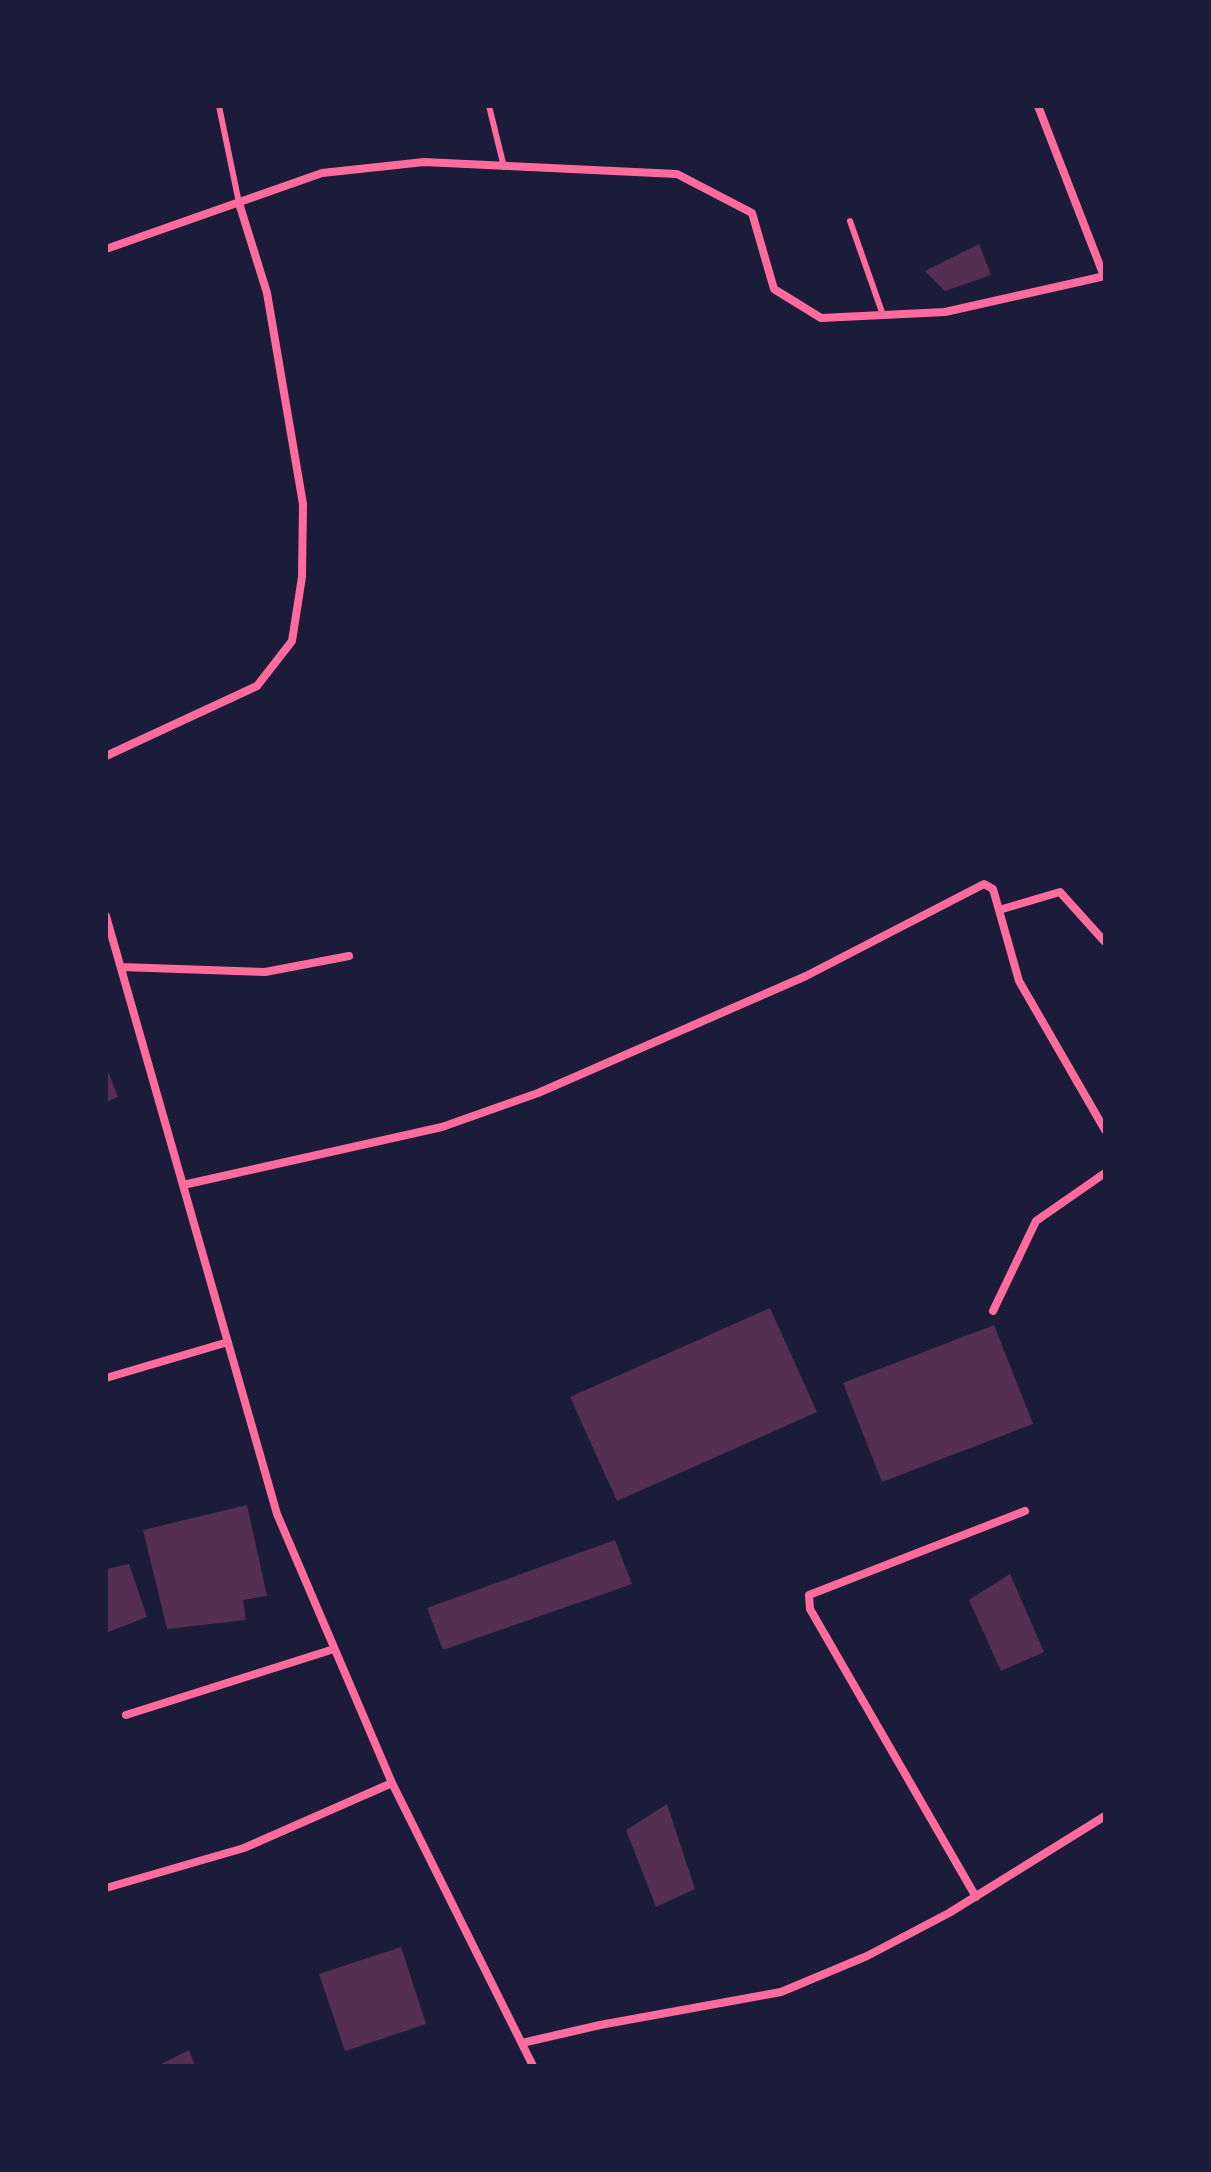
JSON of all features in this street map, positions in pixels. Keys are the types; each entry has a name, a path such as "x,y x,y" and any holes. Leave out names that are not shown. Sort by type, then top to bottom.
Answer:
{"street":[{"path":"106,238 107,249 322,173 424,162 677,174 752,213 774,289 821,318 945,312 1105,276 1038,106"},
{"path":"106,756 257,686 292,641 302,577 303,504 267,293 239,203"},
{"path":"183,1185 442,1127 538,1093 806,976 984,884 993,889 1019,981 1105,1130"},
{"path":"999,910 1060,892 1105,942"},
{"path":"106,918 277,1514 392,1783 533,2066"},
{"path":"121,967 265,972 349,956"},
{"path":"993,1311 1036,1221 1105,1173"},
{"path":"106,1378 228,1342"},
{"path":"976,1897 810,1609 809,1595 1025,1511"},
{"path":"126,1715 334,1649"},
{"path":"106,1888 244,1848 392,1783"},
{"path":"522,2043 600,2025 781,1992 867,1956 976,1897 1105,1816"}],"lane":[{"path":"219,106 239,203"},
{"path":"489,106 504,167"},
{"path":"850,221 883,315"}],"building":[{"path":"979,244 991,275 945,291 925,271"},
{"path":"106,1066 118,1097 106,1102"},
{"path":"770,1308 817,1412 617,1501 570,1397"},
{"path":"994,1325 1033,1424 882,1482 843,1383"},
{"path":"247,1505 267,1596 243,1600 246,1620 167,1629 143,1530"},
{"path":"615,1540 632,1584 443,1650 427,1608"},
{"path":"129,1564 147,1617 106,1633 106,1569"},
{"path":"1010,1574 1044,1652 1001,1671 969,1600"},
{"path":"667,1804 695,1889 656,1907 626,1830"},
{"path":"401,1947 426,2024 345,2051 319,1974"},
{"path":"189,2050 195,2066 157,2066"}]}
